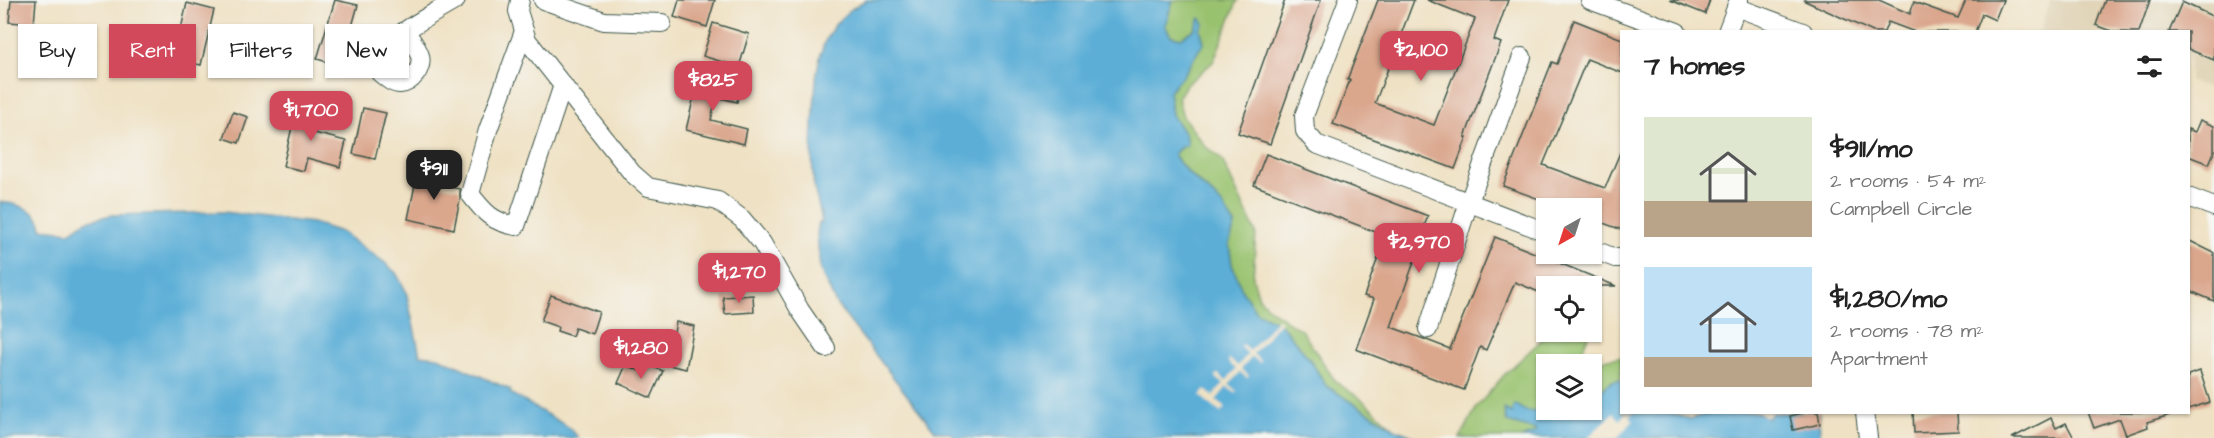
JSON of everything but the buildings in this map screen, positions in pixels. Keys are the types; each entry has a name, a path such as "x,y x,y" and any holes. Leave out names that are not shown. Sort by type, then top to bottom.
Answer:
{"street":[{"path":"409,30 456,0"},
{"path":"520,0 518,11 527,40 632,173 648,187 718,201 742,219 762,243 800,310 826,348"},
{"path":"543,0 604,21 662,23"},
{"path":"1348,0 1304,116 1305,131 1316,144 1536,228"},
{"path":"1590,0 1672,30"},
{"path":"1728,30 1737,3 1798,30"},
{"path":"524,31 488,130 470,194 484,213 501,224 516,226 563,86"},
{"path":"1428,329 1469,202 1522,57"},
{"path":"2190,198 2214,207"},
{"path":"1602,253 1620,258"},
{"path":"1865,414 1868,438"}],"shaded area":[{"path":"2050,0 2214,0 2214,90 2190,81 2190,30 2040,30"}],"green space":[{"path":"1173,0 1238,0 1213,62 1186,85 1178,98 1183,117 1205,146 1222,160 1256,233 1253,278 1259,298 1271,310 1302,331 1336,382 1361,399 1395,429 1326,386 1311,361 1281,324 1256,312 1242,290 1232,265 1229,244 1235,224 1217,199 1187,172 1174,154 1181,147 1187,146 1185,134 1172,115 1169,91 1184,74 1204,42 1200,19 1194,30 1181,38 1171,36 1165,26"},
{"path":"1539,342 1586,342 1580,354 1536,354 1536,410 1513,412 1504,410 1507,422 1536,430 1535,433 1521,438 1460,438 1477,407 1504,375"},
{"path":"1619,357 1620,380 1612,381 1602,390 1602,360"}],"water":[{"path":"866,0 1173,0 1165,26 1171,36 1181,38 1194,30 1200,18 1204,23 1200,29 1204,42 1184,74 1169,91 1172,115 1185,134 1187,146 1181,147 1174,154 1187,172 1221,203 1235,225 1229,244 1232,265 1242,290 1256,312 1281,324 1311,361 1326,386 1395,429 1417,438 955,438 953,434 935,431 836,304 820,269 817,234 819,223 822,223 814,187 812,158 819,60 829,33 838,21"},
{"path":"0,202 27,209 37,217 42,229 70,232 86,221 111,215 224,212 313,223 341,232 396,273 406,291 420,355 438,357 511,390 510,393 567,426 579,438 0,438"},
{"path":"1620,380 1620,414 1672,414 1690,419 1707,414 1761,414 1768,419 1771,414 1819,414 1820,438 1521,438 1535,433 1536,430 1507,422 1504,409 1512,413 1513,406 1517,405 1528,412 1536,411 1536,420 1602,420 1602,390 1612,381"}],"pier":[{"path":"1277,319 1281,321 1253,354 1261,361 1260,363 1252,357 1241,369 1249,376 1247,378 1240,372 1229,385 1237,391 1235,393 1227,387 1216,400 1225,408 1221,413 1200,396 1205,390 1213,396 1224,384 1215,377 1218,374 1226,381 1236,369 1228,362 1229,359 1238,366 1248,354 1240,346 1242,344 1250,351"},
{"path":"1614,413 1620,420 1624,414 1632,414 1630,417 1634,420 1617,438 1587,438"}]}
